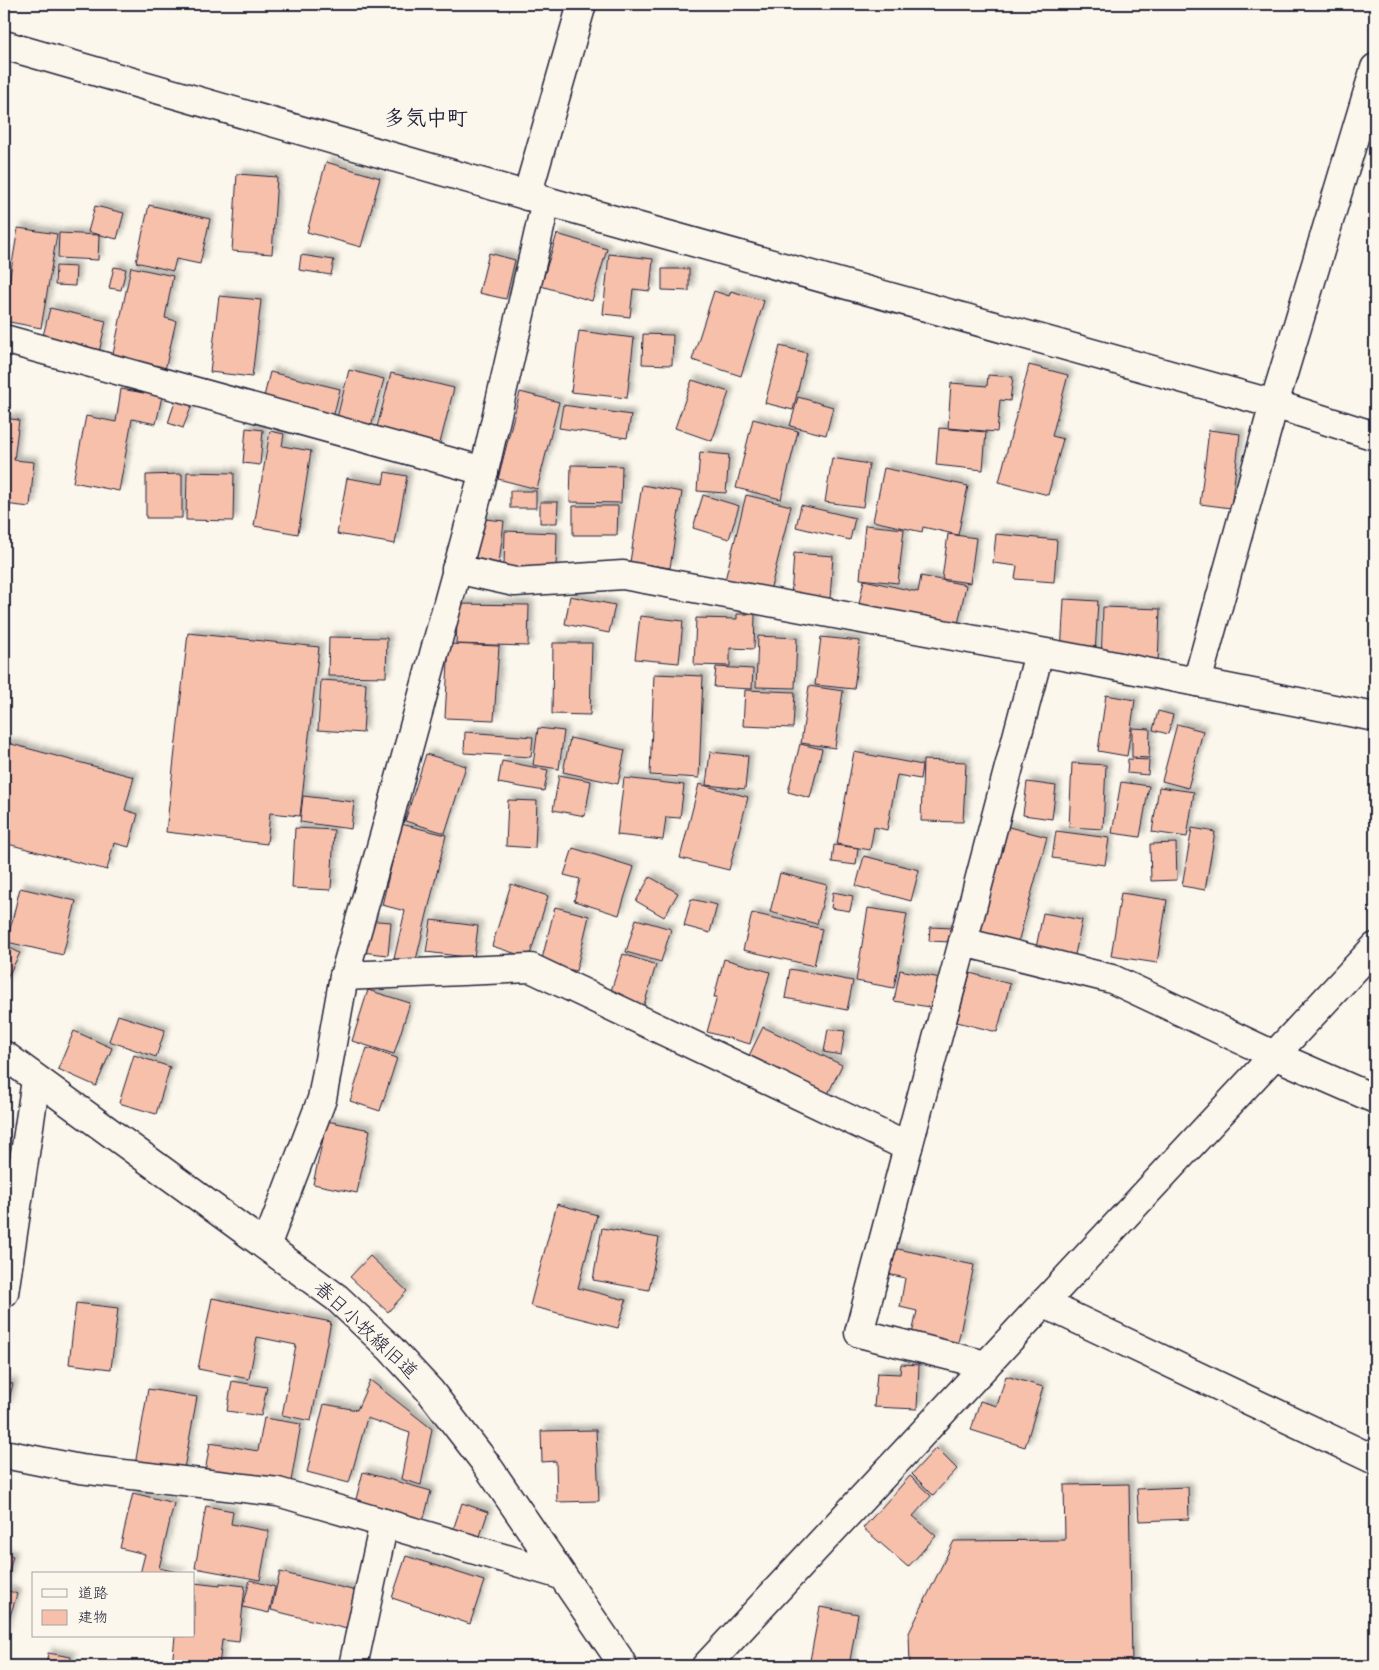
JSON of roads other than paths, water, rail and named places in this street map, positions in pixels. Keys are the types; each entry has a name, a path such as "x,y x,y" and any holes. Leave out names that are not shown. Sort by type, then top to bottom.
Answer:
{"street":[{"path":"266,1246 322,1099 344,976 484,471 536,198 582,4"},
{"path":"4,45 536,198 1274,404 1375,436"},
{"path":"1197,682 1274,404 1375,68"},
{"path":"4,339 484,471"},
{"path":"456,569 515,582 623,575 1095,662 1375,717"},
{"path":"986,1365 859,1333 1040,652"},
{"path":"963,942 1112,979 1375,1100"},
{"path":"706,1666 1375,947"},
{"path":"344,976 531,968 908,1147"},
{"name":"春日小牧線旧道","path":"4,1055 337,1298 390,1348 430,1391 484,1461 623,1666"},
{"path":"4,1293 36,1080"},
{"path":"1043,1303 1375,1460"},
{"path":"4,1454 80,1469 278,1492 562,1575"},
{"path":"353,1666 384,1523"}],"district":[{"name":"多気中町","path":"426,118"}]}
